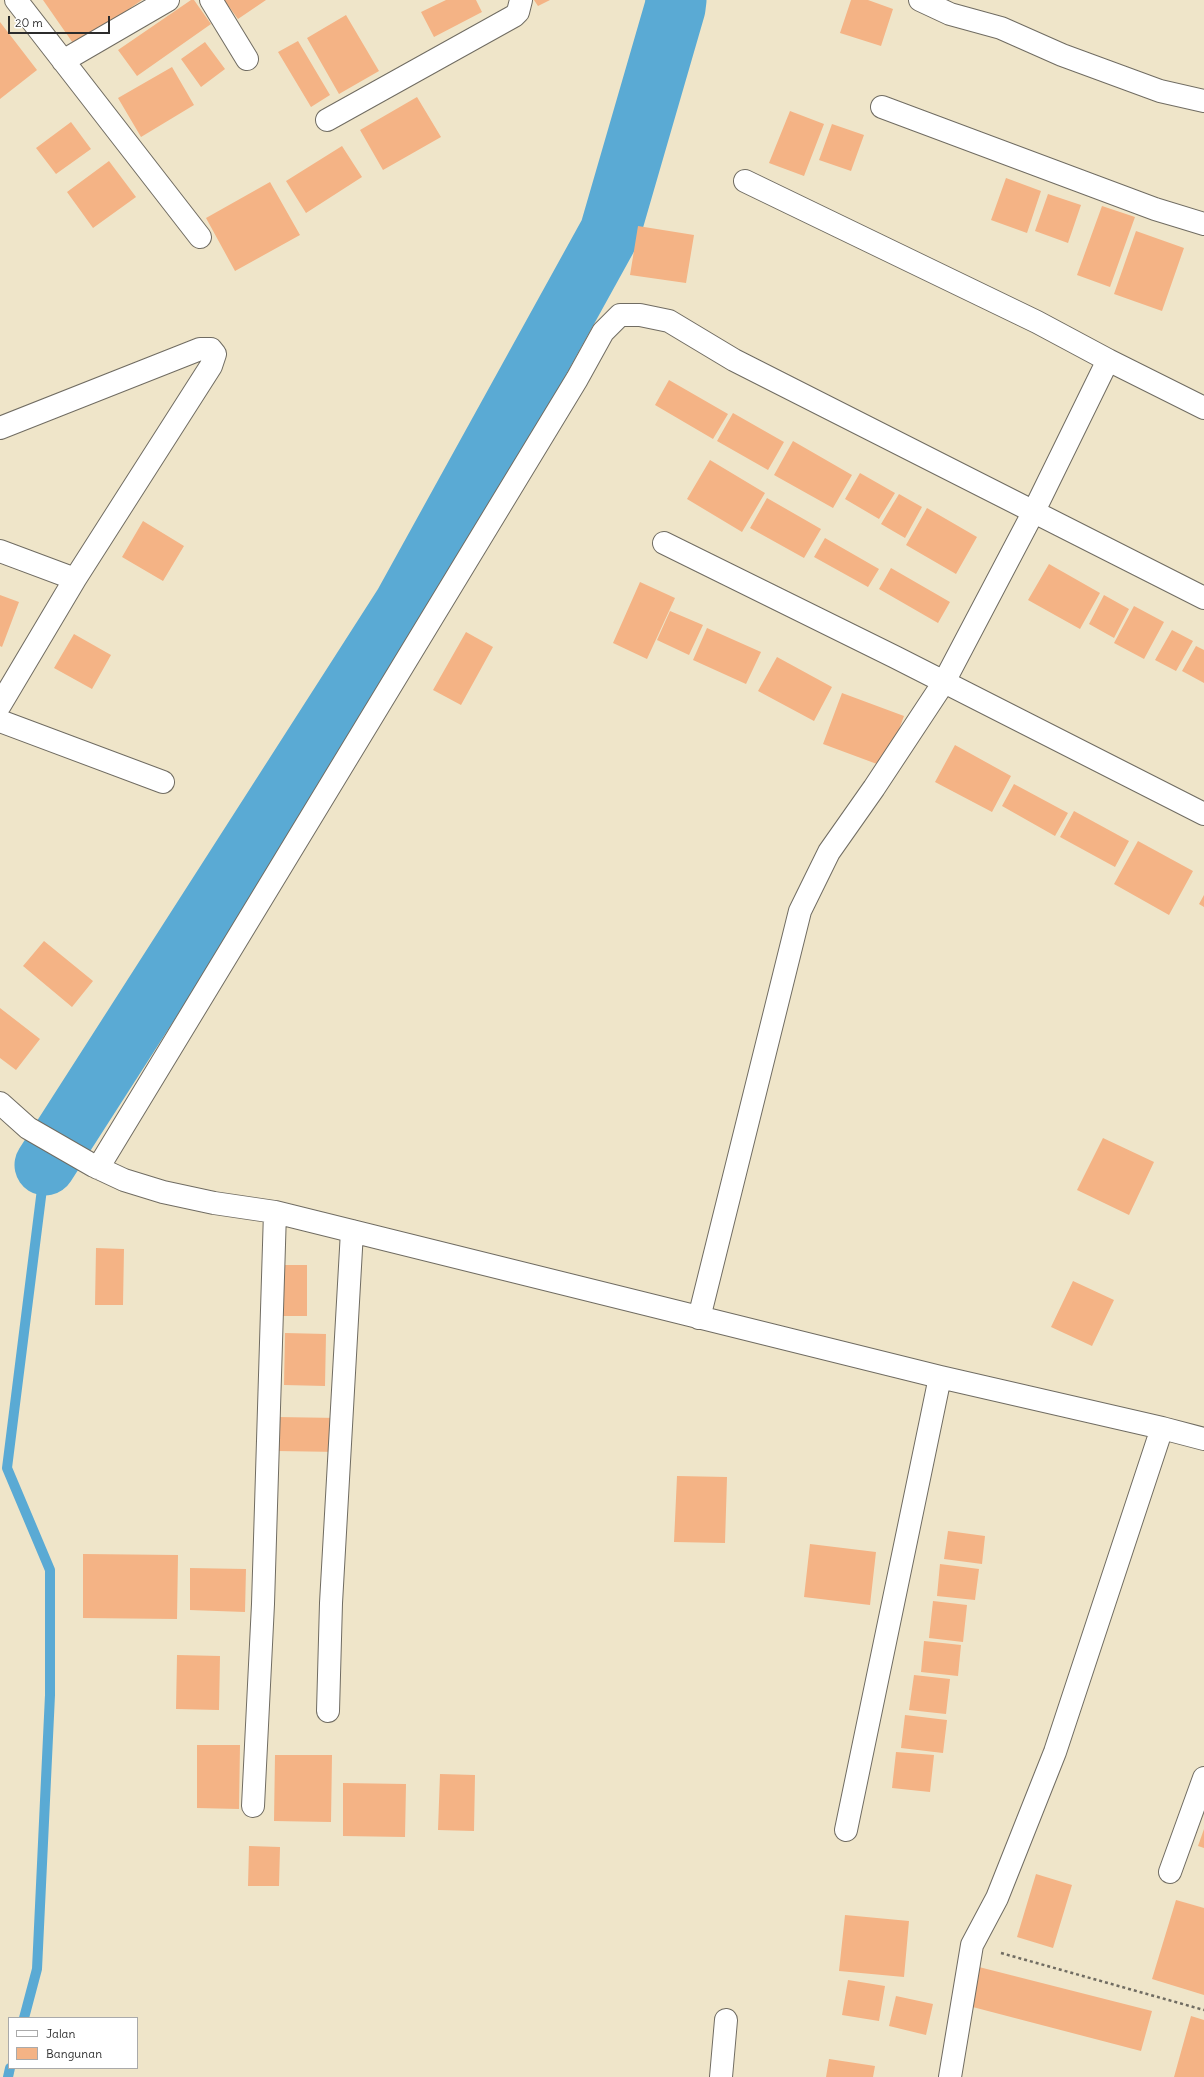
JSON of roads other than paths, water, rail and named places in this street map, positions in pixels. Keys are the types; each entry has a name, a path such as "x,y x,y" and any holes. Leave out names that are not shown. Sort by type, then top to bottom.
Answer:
{"street":[{"path":"16,0 200,237"},
{"path":"63,61 168,0"},
{"path":"211,0 247,59"},
{"path":"327,120 514,16 518,12 521,0"},
{"path":"920,0 950,14 1001,28 1062,55 1160,91 1204,101"},
{"path":"882,107 1156,209 1204,224"},
{"path":"745,181 1038,322 1108,360 1204,408"},
{"path":"96,1167 573,386 604,332 620,316 640,315 669,321 734,360 1204,598"},
{"path":"0,428 200,349 211,349 215,354 212,366 75,579 0,705"},
{"path":"699,1318 800,911 829,852 874,788 944,682 1034,511 1108,360"},
{"path":"664,543 944,682 1204,814"},
{"path":"0,551 75,579"},
{"path":"0,721 163,782"},
{"path":"0,1103 28,1128 96,1167 124,1180 163,1192 214,1203 275,1212 940,1377 1204,1439"},
{"path":"253,1806 263,1596 275,1212"},
{"path":"328,1711 331,1603 352,1231"},
{"path":"846,1830 940,1377"},
{"path":"950,2077 972,1945 997,1898 1055,1752 1162,1428"},
{"path":"1170,1872 1204,1778"},
{"path":"721,2077 726,2020"}],"waterway":[{"path":"45,1165 404,605 610,232 675,8 676,0"},
{"path":"24,2017 37,1969 50,1695 50,1570 7,1468 45,1165"},
{"path":"8,2077 10,2069"}]}
